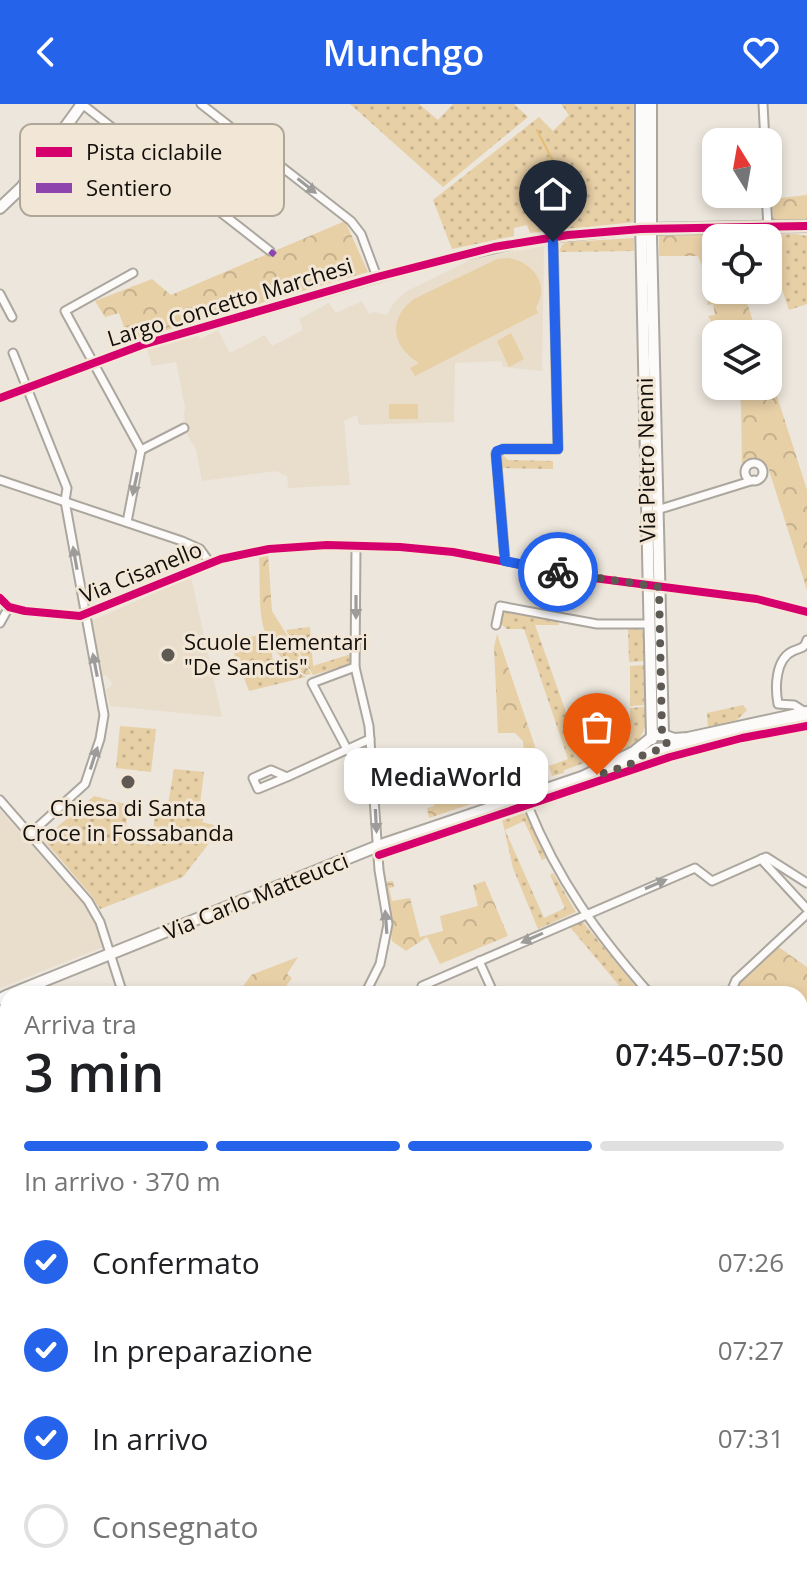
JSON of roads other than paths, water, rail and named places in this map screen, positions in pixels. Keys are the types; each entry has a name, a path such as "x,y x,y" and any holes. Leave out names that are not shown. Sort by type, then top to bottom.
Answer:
{"main road":[{"path":"68,124 82,104"},
{"path":"641,104 646,229"},
{"path":"646,229 651,104"},
{"path":"1,205 20,189"},
{"path":"782,227 807,226"},
{"path":"646,229 702,228"},
{"name":"Via Pietro Nenni","path":"646,229 657,510 650,624 659,741"},
{"name":"Via Pietro Nenni","path":"646,229 659,741"},
{"name":"Via Carlo Matteucci","path":"32,986 378,846 582,777 623,767 659,741 806,715"}],"street":[{"path":"82,104 108,124"},
{"path":"201,104 227,124"},
{"path":"763,104 764,128"},
{"path":"284,169 351,221 361,234 377,277"},
{"path":"225,216 270,251"},
{"name":"Largo Concetto Marchesi","path":"0,398 142,345 377,277 482,250 553,237 646,229"},
{"path":"505,561 496,455 500,450 558,449 553,237"},
{"path":"127,522 141,450 65,311 133,273"},
{"path":"0,294 12,317"},
{"path":"13,353 67,488 65,501 104,715 100,739 85,784 31,833"},
{"path":"141,450 184,428"},
{"path":"0,480 192,545 204,553 210,563"},
{"path":"657,510 754,480"},
{"name":"Via Cisanello","path":"9,607 68,617 85,615 210,563 269,549 327,545 414,548 654,587 757,599 807,612"},
{"path":"356,546 355,667 370,739 388,935 380,964 369,986"},
{"path":"0,598 9,607 0,623"},
{"path":"496,625 500,606 597,624 650,624"},
{"path":"806,715 794,705 778,704 776,680 789,654 803,648 807,640"},
{"path":"348,751 312,683 355,667"},
{"path":"287,777 370,739"},
{"path":"529,795 528,804 555,867 585,915 643,986"},
{"path":"0,800 88,901 100,922 121,986"},
{"path":"422,986 695,868 712,881 766,857 807,883"},
{"path":"733,986 736,980 807,912 761,859"},
{"path":"479,961 490,986"}],"waterway":[{"path":"537,130 557,169 561,228"}],"place":[{"name":"Scuole Elementari \"De Sanctis\"","path":"168,655"},
{"name":"MediaWorld","path":"597,775"},
{"name":"Chiesa di Santa Croce in Fossabanda","path":"128,782"}]}
